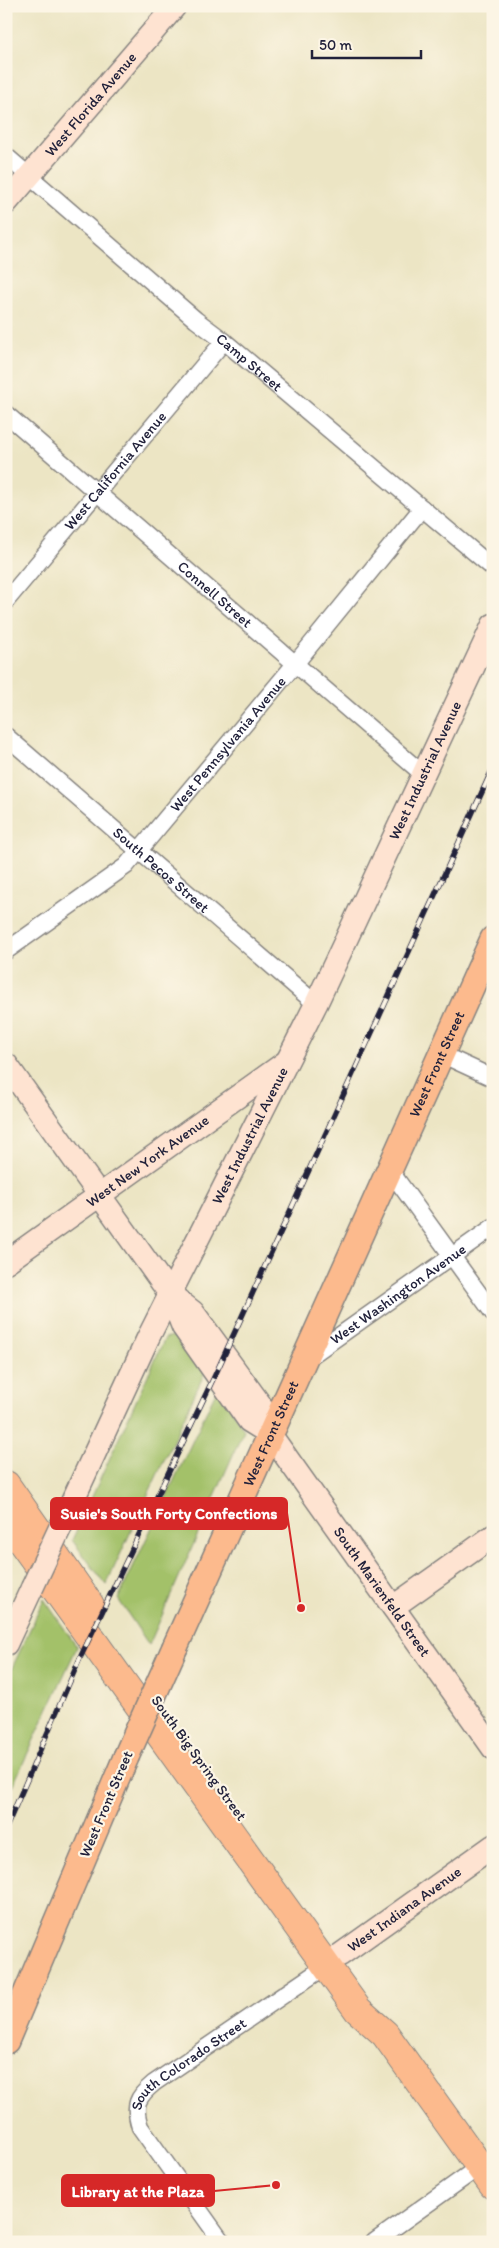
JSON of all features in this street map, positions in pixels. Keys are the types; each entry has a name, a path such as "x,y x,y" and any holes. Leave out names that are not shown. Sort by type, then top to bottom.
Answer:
{"highway":[{"name":"South Big Spring Street","path":"6,1485 333,1961"},
{"name":"South Big Spring Street","path":"6,1520 333,1961 373,2001 385,2034 488,2170"}],"main road":[{"name":"West Front Street","path":"6,2041 126,1757 493,939"}],"street":[{"name":"West Florida Avenue","path":"6,203 175,6"},
{"name":"Camp Street","path":"6,156 196,320 224,341 493,568"},
{"name":"West California Avenue","path":"6,601 224,341"},
{"name":"Connell Street","path":"6,414 424,775"},
{"name":"West Pennsylvania Avenue","path":"6,951 120,872 295,664 422,508"},
{"name":"West Industrial Avenue","path":"6,1644 170,1294 316,1004 493,625"},
{"name":"South Pecos Street","path":"6,736 316,1004"},
{"path":"441,1054 493,1078"},
{"name":"West New York Avenue","path":"6,1262 288,1061"},
{"name":"South Marienfeld Street","path":"6,1064 170,1294 194,1312 260,1404 270,1434 493,1748"},
{"path":"390,1169 493,1313"},
{"name":"West Washington Avenue","path":"303,1362 493,1227"},
{"path":"393,1607 493,1536"},
{"name":"West Indiana Avenue","path":"333,1961 493,1846"},
{"name":"South Colorado Street","path":"222,2242 140,2127 135,2113 140,2095 154,2083 333,1961"},
{"path":"374,2242 488,2170"}],"green space":[{"path":"173,1336 183,1339 206,1370 106,1585 72,1540 165,1338"},
{"path":"218,1387 244,1430 149,1645 118,1599"},
{"path":"44,1599 77,1647 6,1800 6,1681"}],"railway":[{"path":"6,1828 81,1656 216,1373 493,768"}],"place":[{"name":"Susie's South Forty Confections","path":"301,1608"},
{"name":"Library at the Plaza","path":"276,2185"}]}
